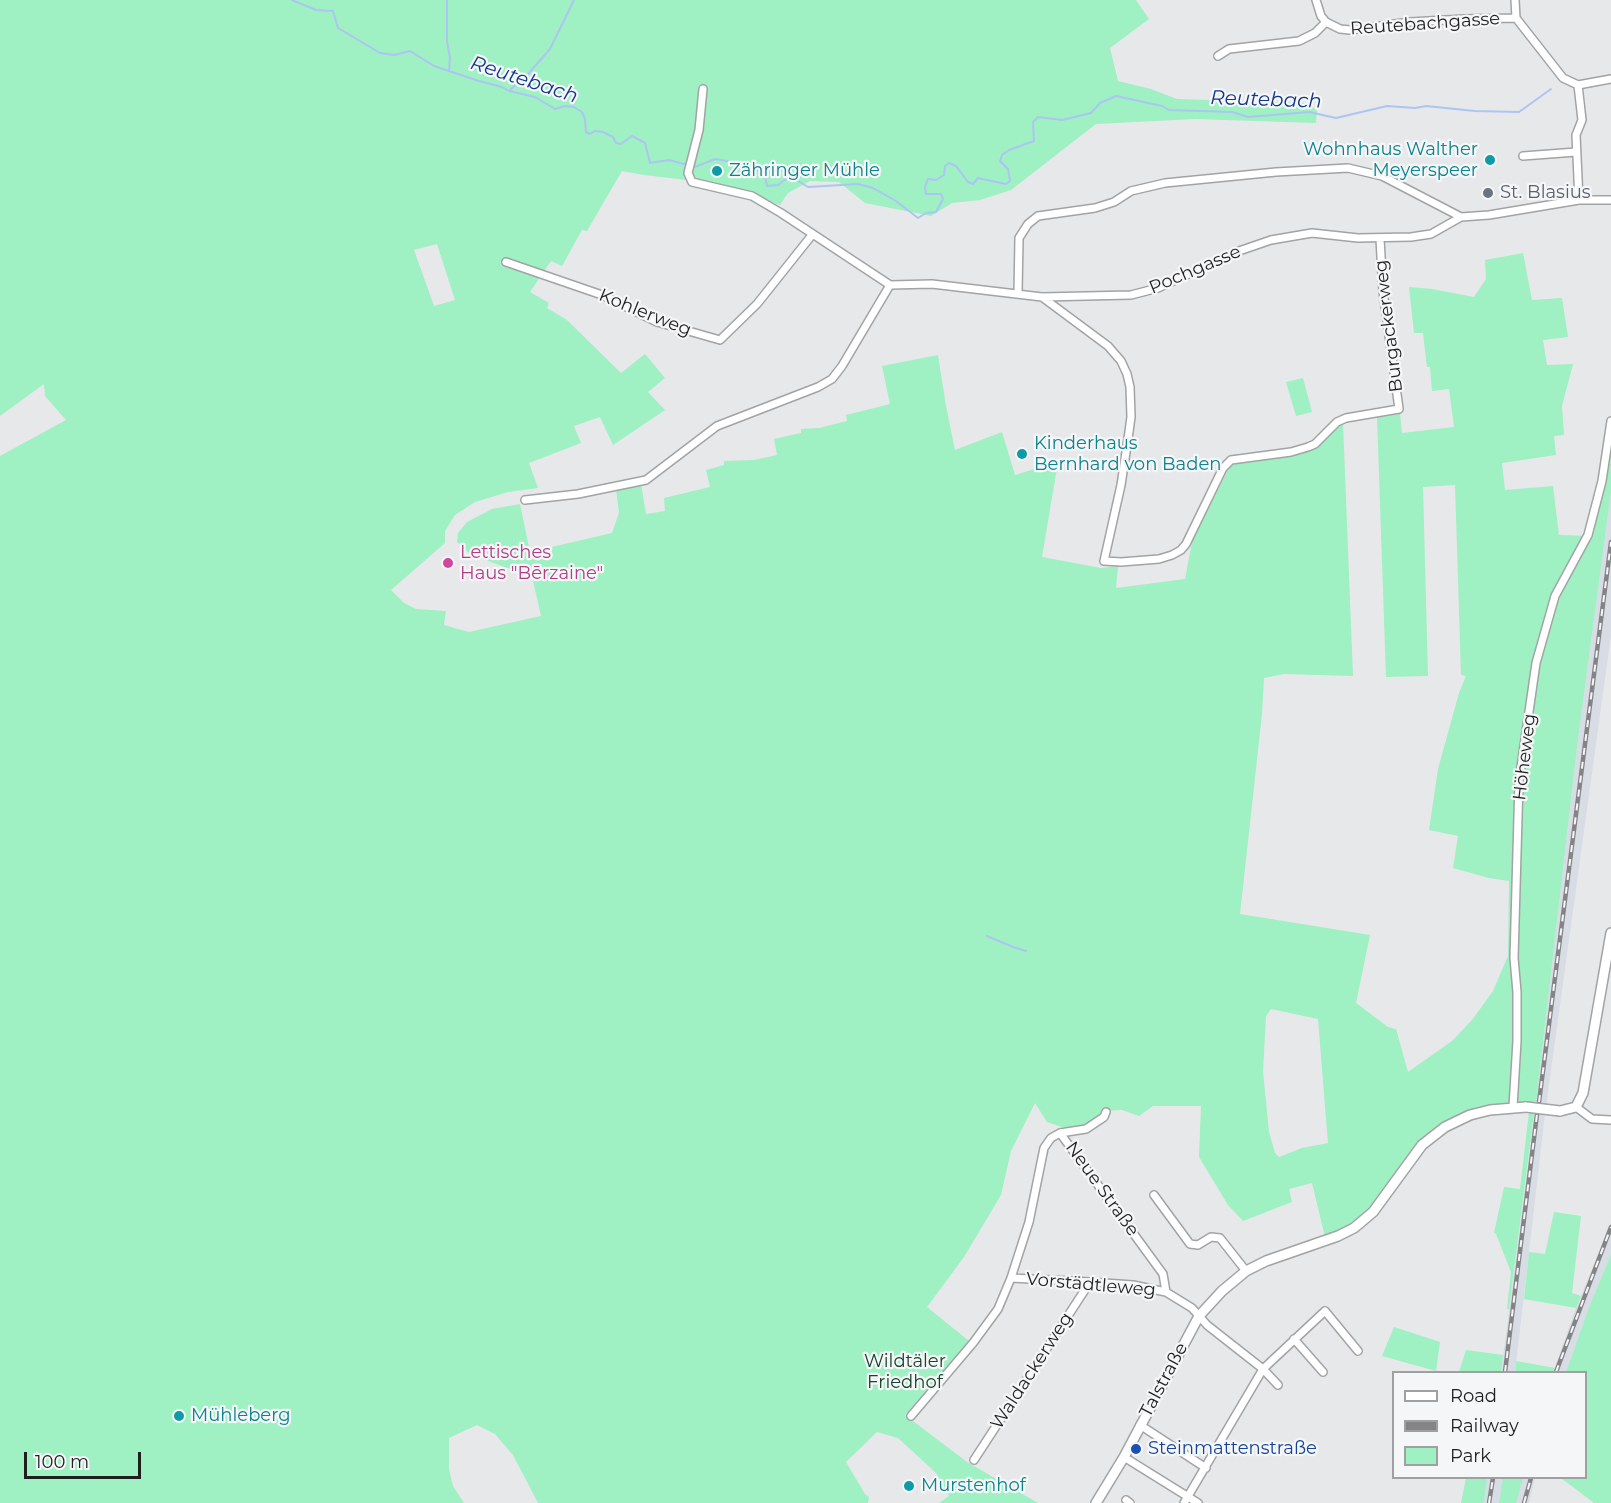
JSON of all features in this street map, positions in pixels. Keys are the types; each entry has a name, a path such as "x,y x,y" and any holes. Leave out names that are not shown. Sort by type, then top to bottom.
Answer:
{"street":[{"path":"1316,0 1321,16 1326,22"},
{"path":"1515,0 1516,18"},
{"name":"Reutebachgasse","path":"1218,56 1229,49 1299,41 1315,33 1326,22 1340,29 1350,30 1420,22 1516,18 1563,78 1578,85"},
{"path":"1579,200 1576,135 1582,120 1578,85 1611,79"},
{"path":"525,500 578,494 646,480 717,426 818,387 832,379 890,285 752,196 692,182 688,172 699,130 703,89"},
{"path":"1523,156 1576,152"},
{"path":"1018,293 1019,238 1028,224 1038,216 1095,208 1114,202 1131,191 1165,183 1276,172 1348,168 1382,176 1461,218"},
{"name":"Pochgasse","path":"890,285 932,284 1042,297 1131,295 1158,288 1239,251 1271,240 1312,233 1380,239 1412,237 1431,234 1461,218 1579,200 1611,200"},
{"name":"Kohlerweg","path":"506,262 602,295 657,322 720,340 757,304 812,235"},
{"name":"Burgackerweg","path":"1042,297 1083,325 1108,346 1121,361 1127,374 1131,417 1121,485 1104,561 1159,559 1181,550 1186,544 1223,468 1231,460 1308,447 1319,440 1337,422 1346,418 1399,409 1383,291 1380,239"},
{"name":"Höheweg","path":"1513,1107 1517,1041 1514,958 1519,781 1536,663 1555,596 1588,535 1602,481 1611,421"},
{"path":"1611,933 1583,1093 1576,1107 1592,1119 1611,1120"},
{"name":"Talstraße","path":"1096,1503 1124,1456 1199,1316 1222,1291 1248,1270 1354,1228 1372,1212 1412,1157 1445,1126 1470,1115 1513,1107 1560,1111 1576,1107"},
{"name":"Neue Straße","path":"1106,1112 1104,1117 1086,1129 1060,1133 1162,1274 1166,1292"},
{"name":"Vorstädtleweg","path":"911,1416 973,1343 998,1309 1011,1278 1029,1222 1044,1148 1051,1138 1060,1133"},
{"path":"1154,1195 1190,1244 1198,1245 1211,1237 1220,1238 1248,1270"},
{"name":"Vorstädtleweg","path":"1011,1278 1133,1285 1166,1292 1192,1308 1207,1325 1263,1369 1278,1385"},
{"name":"Waldackerweg","path":"974,1460 1090,1282"},
{"path":"1186,1500 1263,1369 1325,1311 1358,1351"},
{"path":"1293,1340 1323,1372"},
{"path":"1140,1425 1206,1468"},
{"path":"1124,1456 1186,1500 1198,1503"}],"shaded area":[{"path":"1611,492 1611,635 1545,1114 1515,1371 1501,1371 1536,1103 1578,739"},
{"path":"1611,1223 1611,1254 1566,1371 1553,1371"},
{"path":"1487,1479 1535,1479 1529,1503 1484,1503"}],"green space":[{"name":"Wildtäler Friedhof","path":"0,0 1136,0 1149,19 1110,48 1118,81 1151,89 1177,99 1308,103 1317,111 1316,123 1195,119 1096,124 1011,190 980,200 952,203 931,216 865,203 839,182 810,181 788,193 780,205 745,192 696,181 622,171 587,231 582,230 562,266 551,261 530,292 549,303 547,308 567,320 621,373 645,354 665,378 648,392 665,410 613,445 600,417 574,426 581,443 529,463 538,488 508,492 475,502 455,515 445,531 445,543 391,590 404,603 416,609 446,611 444,625 469,632 541,616 531,572 507,568 470,554 457,542 458,533 467,522 492,509 520,504 530,552 612,533 619,513 616,489 641,484 646,514 665,511 664,498 710,487 706,470 724,465 724,461 754,460 777,455 774,439 801,433 801,429 819,428 847,421 846,415 890,404 882,366 938,355 955,450 1002,432 1015,475 1058,462 1042,557 1101,568 1118,566 1116,588 1185,579 1192,542 1231,464 1292,456 1317,448 1343,423 1353,676 1284,674 1264,678 1240,914 1370,935 1356,1003 1388,1027 1396,1029 1408,1072 1452,1041 1472,1020 1493,991 1508,956 1509,881 1453,868 1458,836 1429,830 1438,769 1459,693 1466,676 1461,675 1455,485 1423,487 1428,676 1386,677 1377,417 1400,413 1402,433 1454,427 1449,389 1432,391 1423,333 1414,333 1409,287 1474,297 1486,279 1485,260 1523,253 1532,300 1562,298 1568,337 1543,340 1547,365 1573,364 1562,406 1564,435 1554,436 1556,455 1502,463 1505,490 1553,486 1559,535 1590,536 1611,444 1611,492 1578,739 1536,1103 1526,1102 1525,1112 1510,1111 1485,1116 1455,1127 1442,1135 1428,1146 1377,1215 1368,1210 1349,1225 1325,1237 1312,1183 1289,1189 1292,1202 1243,1221 1228,1205 1199,1157 1201,1106 1153,1106 1139,1116 1122,1110 1103,1111 1098,1118 1083,1127 1062,1127 1047,1122 1035,1103 1011,1151 1001,1195 964,1257 927,1307 969,1341 905,1415 967,1462 1038,1503 939,1503 949,1496 936,1473 898,1438 877,1432 846,1462 869,1497 868,1503 538,1503 513,1455 495,1434 477,1425 449,1438 449,1469 453,1486 464,1503 0,1503 0,456 66,420 45,396 44,384 0,416","holes":["437,244 455,300 434,306 414,250","1271,1009 1318,1019 1328,1143 1302,1148 1279,1157 1275,1153 1269,1132 1263,1071 1266,1016"]},
{"path":"1303,378 1312,412 1296,416 1286,382"},
{"path":"1529,1112 1534,1113 1509,1309 1507,1309 1511,1272 1494,1233 1504,1187 1520,1189"},
{"path":"1554,1212 1581,1216 1572,1293 1581,1296 1576,1308 1524,1299 1529,1252 1545,1254"},
{"path":"1611,1254 1611,1503 1594,1503 1562,1479 1587,1479 1587,1371 1566,1371"},
{"path":"1394,1327 1440,1342 1436,1371 1382,1356"},
{"path":"1466,1350 1503,1355 1501,1371 1459,1371"},
{"path":"1516,1361 1555,1368 1554,1371 1515,1371"},
{"path":"1466,1479 1487,1479 1484,1503 1461,1503"},
{"path":"1503,1479 1523,1479 1516,1503 1499,1503"}],"waterway":[{"name":"Reutebach","path":"292,0 316,10 333,11 338,28 380,53 394,55 410,51 434,66 509,91 535,97 555,109 565,106 574,107 582,112 586,132 590,134 595,131 603,132 613,137 616,143 621,144 632,136 645,143 650,163 669,160 695,167 715,159 727,161 755,169 765,176 767,186 778,185 790,176 808,187 858,184 873,188 896,201 918,218 926,213 936,212 943,199 941,194 926,194 925,187 928,179 936,180 944,175 945,166 949,163 956,166 968,182 973,184 978,178 1006,184 1010,181 1008,169 1000,161 1002,155 1034,141 1033,122 1038,117 1062,120 1091,113 1100,103 1116,96 1162,106 1169,110 1232,112 1248,117 1309,112 1336,118 1387,106 1519,112 1551,89"},
{"path":"447,0 449,71"},
{"path":"528,74 550,49 574,0"},
{"path":"510,90 521,80"},
{"path":"987,936 1026,951"}],"railway":[{"path":"1539,1102 1611,542"},
{"path":"1505,1371 1537,1114"},
{"path":"1556,1371 1611,1227"},
{"path":"1489,1503 1493,1479"},
{"path":"1524,1503 1531,1479"}],"place":[{"name":"Wohnhaus Walther Meyerspeer","path":"1490,160"},
{"name":"Zähringer Mühle","path":"717,171"},
{"name":"St. Blasius","path":"1488,193"},
{"name":"Kinderhaus Bernhard von Baden","path":"1022,454"},
{"name":"Lettisches Haus \"Bērzaine\"","path":"448,563"},
{"name":"Mühleberg","path":"179,1416"},
{"name":"Steinmattenstraße","path":"1136,1449"},
{"name":"Murstenhof","path":"909,1486"}]}
